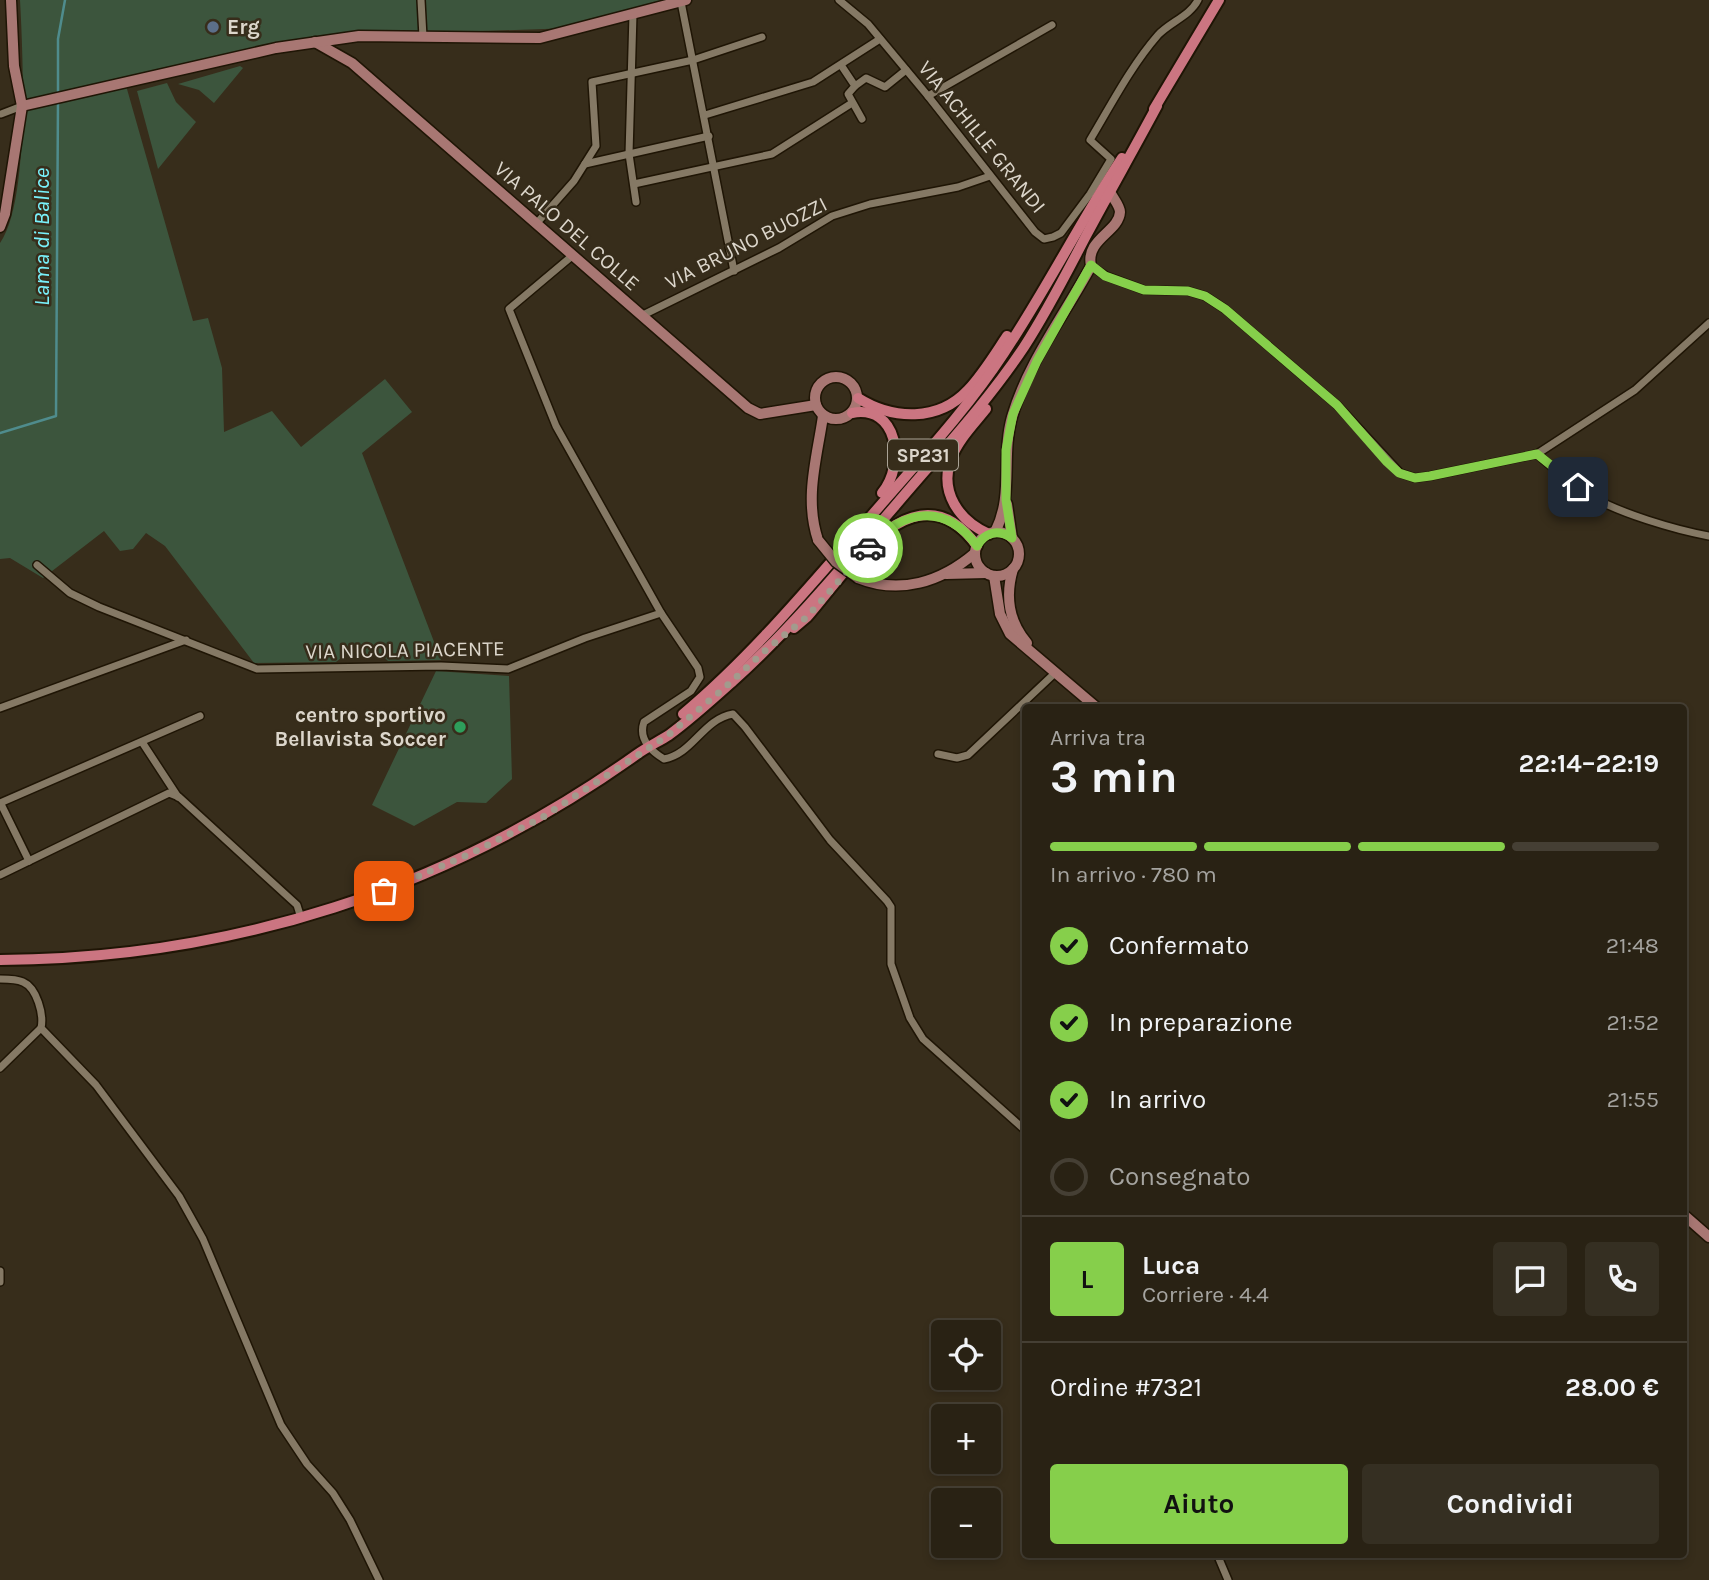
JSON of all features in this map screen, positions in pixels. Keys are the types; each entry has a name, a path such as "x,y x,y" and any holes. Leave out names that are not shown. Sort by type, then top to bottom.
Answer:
{"main road":[{"name":"SP231","path":"0,960 72,958 156,950 302,918 396,887 472,853 568,802 667,736 767,649 867,538 992,391 1037,326 1157,106 1219,0"},
{"name":"SP231","path":"648,747 729,673 783,616 972,397 1004,354 1089,211 1157,106"},
{"path":"992,533 968,522 959,513 948,488 950,460 1038,334 1056,304 1080,248"},
{"path":"858,398 878,409 902,414 935,411 953,402 970,388 1057,265"},
{"path":"783,616 843,537 892,479 896,445 890,431 875,415 864,411 852,413"},
{"path":"767,649 807,617 880,535 896,523 917,516 942,517 960,527 976,550"}],"street":[{"path":"0,227 5,214 22,106 14,66 11,0"},
{"path":"421,0 423,37"},
{"name":"VIA ACHILLE GRANDI","path":"839,0 868,24 1035,232 1044,239 1061,233 1090,194 1111,159 1090,140 1122,87 1156,37 1170,22 1187,14 1198,0"},
{"path":"1,114 22,106 151,76 314,42 347,38 540,38 684,1 734,271"},
{"path":"633,14 629,154 636,202"},
{"path":"928,96 1052,24"},
{"path":"536,224 574,181 596,146 592,82 693,60 762,37"},
{"path":"347,38 340,48 341,54 352,63"},
{"path":"705,115 813,82 880,39"},
{"name":"VIA PALO DEL COLLE","path":"314,42 352,63 748,408 760,414 815,401"},
{"path":"841,65 855,86"},
{"path":"862,119 848,94 855,86 866,78 885,88 906,70"},
{"path":"634,184 772,154 852,103"},
{"path":"585,164 709,136"},
{"name":"VIA BRUNO BUOZZI","path":"641,316 779,248 832,216 870,204 958,187 990,176"},
{"path":"1093,704 1030,650 1014,625 1009,591 1013,569 1019,557 1012,538 1006,500 1006,450 1013,414 1037,361 1091,265 1090,260 1097,242 1120,212 1110,192"},
{"path":"1089,211 1090,194"},
{"path":"572,256 509,309 556,426 661,613 698,668 700,677 691,691 644,722 642,730 648,747 664,759 677,757 719,716 733,714 830,840 891,907 891,964 910,1018 923,1039 1022,1127"},
{"path":"1091,265 1105,276 1144,290 1188,291 1205,296 1225,309 1337,405 1399,473 1415,478 1537,454 1635,390 1709,323"},
{"path":"841,377 853,384 858,398 852,413 846,417 828,418 815,401 816,389 826,379 841,377"},
{"path":"828,418 817,451 811,512 818,540 836,562 858,578 898,587 945,574 976,550 980,541 992,533 1006,500"},
{"path":"1537,454 1591,496 1641,517 1709,537"},
{"path":"992,533 1012,538"},
{"path":"976,550 978,565 990,574 1004,625 1022,647 1030,650"},
{"name":"VIA NICOLA PIACENTE","path":"37,565 70,593 99,607 257,669 441,666 508,669 585,638 661,613"},
{"path":"945,574 1004,575 1013,569"},
{"path":"0,708 187,640"},
{"path":"1022,704 1056,672"},
{"path":"938,754 957,758 968,755 1022,704"},
{"path":"29,861 0,804 200,716"},
{"path":"142,742 178,797 297,905 302,918"},
{"path":"0,875 169,793 178,797"},
{"path":"0,979 22,981 32,988 43,1020 41,1028 0,1068"},
{"path":"41,1028 96,1086 179,1196 203,1239 281,1425 307,1464 333,1493 350,1520 379,1580"},
{"path":"1687,1218 1709,1237"},
{"path":"0,1271 0,1282"},
{"path":"1219,1558 1228,1580"}],"green space":[{"path":"20,0 680,0 573,28 334,36 206,59 125,82 193,321 208,318 222,368 224,432 272,411 301,447 385,379 412,412 362,453 441,660 388,661 381,654 346,654 336,662 254,663 165,546 146,533 133,549 120,551 104,531 43,578 10,558 0,559 0,243 10,223 20,162 23,90"},
{"path":"240,66 243,68 214,103 199,90 178,84"},
{"path":"167,83 176,102 196,122 158,169 137,91"},
{"name":"centro sportivo Bellavista Soccer","path":"436,671 509,676 512,779 486,803 457,802 414,826 372,805"}],"waterway":[{"name":"Lama di Balice","path":"58,93 58,39 65,0"},
{"name":"Lama di Balice","path":"0,433 56,416 58,100"}],"way so far":[{"path":"384,891 421,877 543,817 667,736 807,617 868,548"}],"place":[{"name":"Erg","path":"213,27"},
{"name":"centro sportivo Bellavista Soccer","path":"460,727"}],"route":[{"path":"868,548 880,535 903,520 930,515 942,517 960,527 977,546 984,537 995,532 1007,534 1012,538 1006,500 1006,450 1013,414 1037,361 1091,265 1105,276 1144,290 1188,291 1205,296 1225,309 1337,405 1399,473 1415,478 1430,476 1537,454 1578,487"}]}
